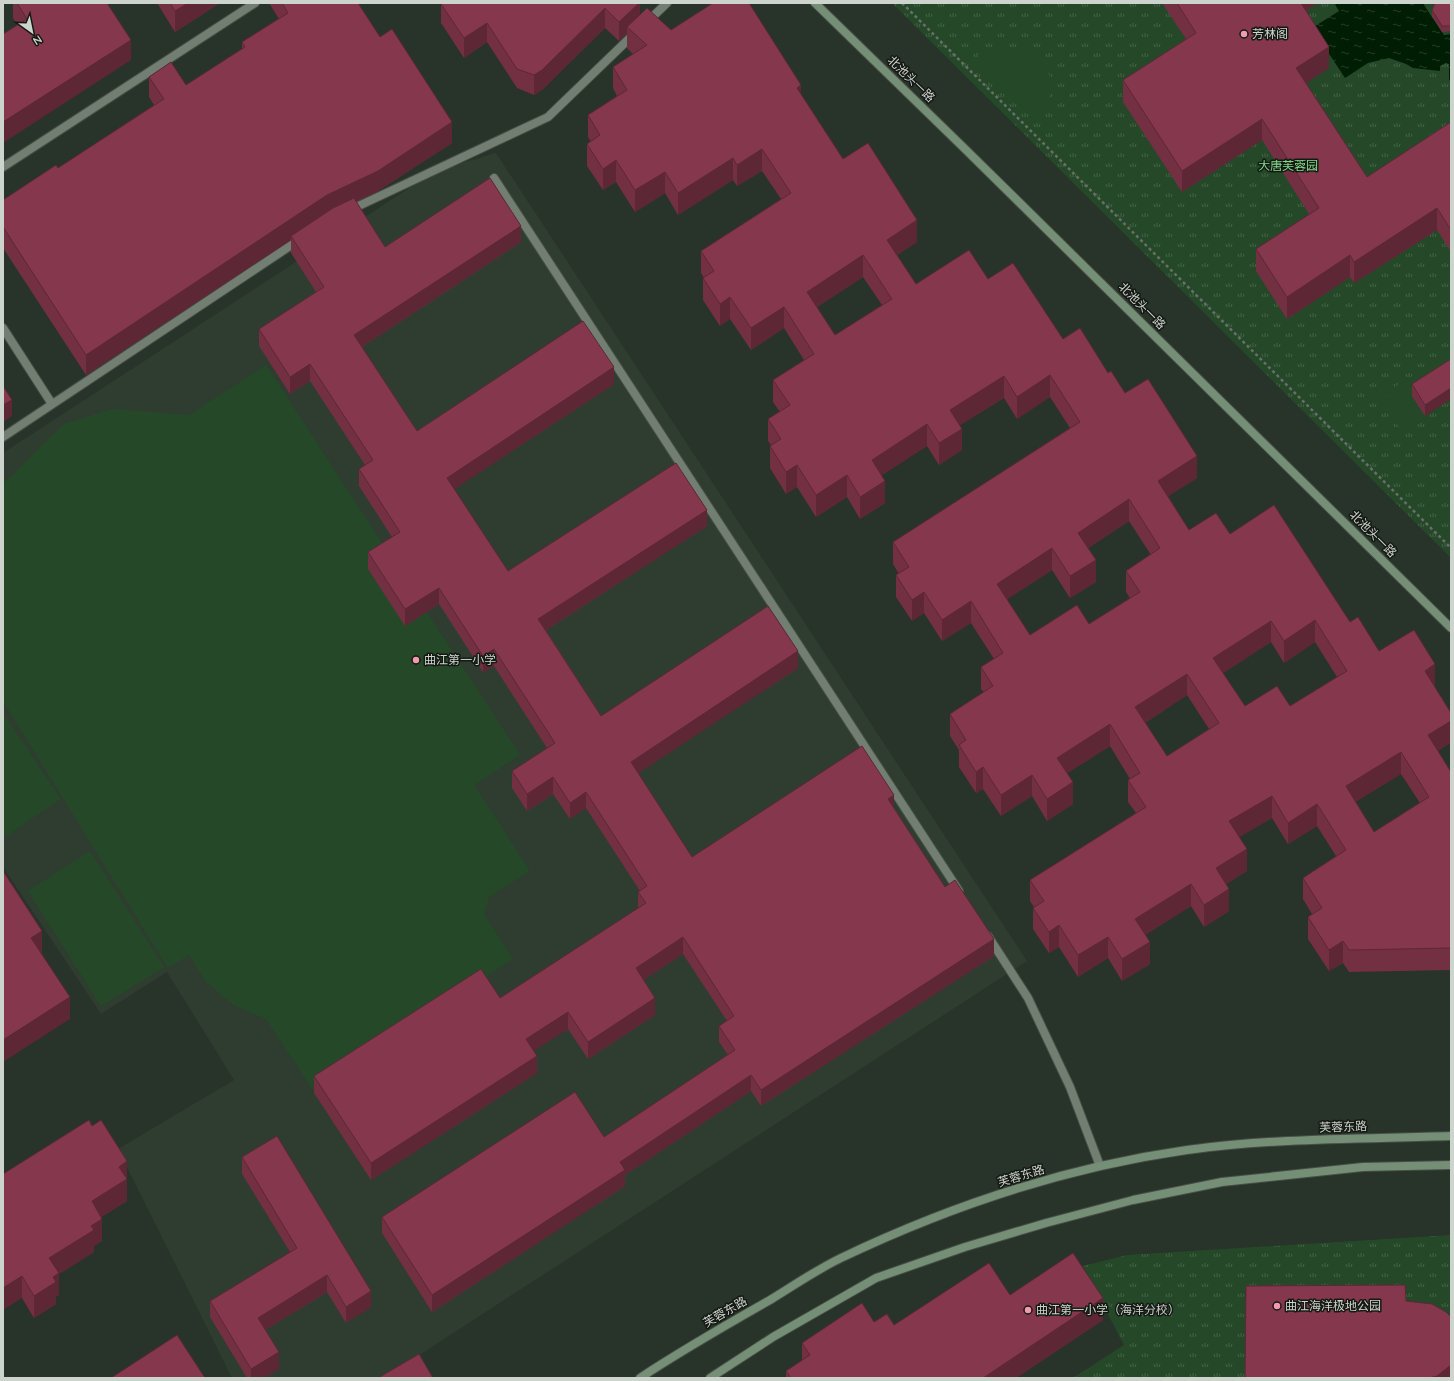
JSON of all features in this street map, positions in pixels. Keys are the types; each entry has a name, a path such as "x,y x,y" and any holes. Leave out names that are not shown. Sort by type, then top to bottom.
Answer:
{"main road":[{"name":"北池头一路","path":"815,3 1451,628"},
{"name":"芙蓉东路","path":"640,1378 674,1356 839,1259 922,1222 1016,1189 1100,1166 1187,1150 1267,1142 1451,1136"},
{"path":"710,1378 773,1337 876,1278 965,1247 1046,1222 1133,1200 1222,1182 1363,1167 1451,1165"}],"street":[{"path":"3,167 255,3"},
{"path":"344,213 548,117 667,3"},
{"path":"494,178 963,898"},
{"path":"3,437 304,238"},
{"path":"3,328 52,404"},
{"path":"985,931 1028,998 1070,1087 1100,1166"}],"path":[{"path":"902,3 1451,548"}],"shaded area":[{"name":"曲江第一小学","path":"496,153 1027,961 384,1378 232,1378 118,1149 234,1080 167,972 101,1014 3,867 3,453 437,170"}],"green space":[{"name":"大唐芙蓉园","path":"892,3 1451,3 1451,558"},
{"path":"1017,49 1028,52 1034,56 1040,61 1049,75 1050,90 1048,106 1041,117 1036,118 1030,115 978,64 978,56 984,50"},
{"path":"1451,351 1451,370 1427,375 1423,369"},
{"path":"266,365 520,755 474,785 530,871 489,897 484,914 513,959 313,1090 266,1019 234,1005 206,982 189,955 168,968 3,701 3,484 64,424 112,409 189,415"},
{"path":"1416,374 1420,380 1412,396 1416,402 1398,413 1387,396 1382,399 1374,388 1387,379 1393,388"},
{"path":"1416,403 1422,412 1399,427 1393,418"},
{"path":"3,713 61,799 3,838"},
{"path":"90,851 164,967 101,1006 28,891"},
{"name":"曲江海洋极地公园","path":"1451,1235 1451,1378 1073,1378 1124,1345 1083,1266 1127,1255"}],"water":[{"path":"1334,3 1425,3 1424,5 1444,35 1451,34 1451,83 1449,79 1449,64 1446,63 1440,66 1440,71 1413,68 1389,58 1368,63 1345,78 1312,28 1339,11"}],"building":[{"path":"17,3 107,3 131,40 3,122 3,34 27,19"},
{"path":"170,3 188,3 175,11"},
{"path":"282,3 358,3 380,37 392,29 452,122 378,171 327,195 86,355 3,227 3,200 56,165 58,168 164,99 149,77 171,62 186,85 245,47 242,42 288,13"},
{"path":"639,3 619,22 605,8 542,70 534,75 517,69 487,23 464,38 441,4"},
{"path":"713,3 749,3 801,85 797,88 843,159 868,143 917,220 887,240 916,284 969,250 988,279 1013,263 1063,339 1080,328 1108,373 1111,371 1125,393 1148,379 1197,456 1158,481 1189,530 1216,513 1230,534 1274,505 1350,622 1358,617 1379,651 1414,630 1435,664 1425,671 1451,713 1451,721 1428,735 1451,772 1451,948 1349,950 1343,941 1329,950 1308,917 1322,908 1303,878 1346,850 1317,804 1288,823 1272,796 1229,821 1247,849 1216,868 1229,889 1204,905 1191,884 1135,919 1150,942 1122,959 1108,937 1078,955 1059,925 1049,932 1033,908 1044,901 1030,880 1146,807 1128,780 1140,773 1110,724 1057,758 1073,782 1047,799 1032,775 1001,795 983,767 976,772 959,745 966,740 950,714 993,686 981,667 1003,653 971,601 942,620 924,592 912,600 896,575 909,567 893,542 1080,422 1050,375 1017,397 1004,376 950,410 962,429 939,443 927,424 872,460 885,481 860,497 847,475 816,495 797,465 786,472 770,446 781,439 768,419 790,405 773,380 814,354 784,307 751,328 730,297 720,304 703,278 714,271 701,251 791,193 762,149 737,165 733,158 678,193 665,172 635,190 616,160 603,169 587,144 600,135 588,115 627,90 613,67 647,45 627,27 647,8 671,30","holes":["863,255 892,299 835,335 807,292","1129,499 1160,548 1126,571 1140,592 1089,624 1077,605 1030,635 997,584 1052,548 1070,576 1096,560 1078,533","1315,620 1347,671 1290,706 1277,686 1245,706 1213,658 1271,621 1284,641","1187,674 1219,723 1167,756 1135,707","1401,752 1429,797 1374,832 1346,786"]},
{"path":"1177,3 1301,3 1329,47 1296,68 1367,177 1451,122 1451,230 1437,208 1354,262 1350,255 1287,297 1256,249 1319,208 1262,119 1182,171 1123,80 1196,33"},
{"path":"1435,3 1451,3 1451,26 1442,26 1432,10"},
{"path":"490,178 521,226 354,335 417,431 583,321 614,367 447,478 508,571 676,463 707,510 538,619 601,716 768,606 798,651 631,762 692,857 862,746 894,795 888,799 945,887 955,880 994,939 761,1090 751,1075 620,1162 625,1170 432,1295 382,1217 575,1092 604,1137 735,1050 719,1026 734,1016 683,937 636,968 655,998 588,1042 568,1012 526,1039 537,1056 371,1163 314,1076 481,969 500,998 646,903 638,892 647,886 586,792 570,803 553,777 527,794 512,771 555,743 494,649 483,656 439,588 405,609 368,552 400,532 359,469 373,460 310,364 290,377 259,329 324,287 291,236 333,208 354,198 385,247"},
{"path":"1451,359 1451,388 1425,405 1412,384"},
{"path":"3,386 12,400 3,405"},
{"path":"3,871 42,931 31,938 70,997 3,1040"},
{"path":"89,1120 92,1126 101,1120 127,1161 119,1167 127,1179 92,1201 102,1219 91,1226 94,1230 49,1258 59,1273 53,1277 56,1282 34,1296 22,1276 3,1288 3,1174"},
{"path":"277,1136 371,1291 346,1307 327,1275 258,1318 279,1352 251,1369 210,1301 297,1248 242,1157"},
{"name":"曲江第一小学（海洋分校）","path":"1073,1253 1103,1298 983,1378 791,1378 786,1371 810,1355 802,1343 862,1303 874,1322 887,1314 894,1325 989,1263 1010,1295"},
{"path":"1405,1285 1406,1301 1432,1304 1446,1312 1451,1317 1451,1365 1437,1376 1429,1378 1245,1378 1246,1286"},
{"path":"177,1335 205,1378 111,1378"},
{"path":"419,1354 433,1378 378,1378"}],"place":[{"name":"芳林阁","path":"1244,34"},
{"name":"曲江第一小学","path":"416,660"},
{"name":"曲江海洋极地公园","path":"1277,1306"},
{"name":"曲江第一小学（海洋分校）","path":"1028,1310"}]}
